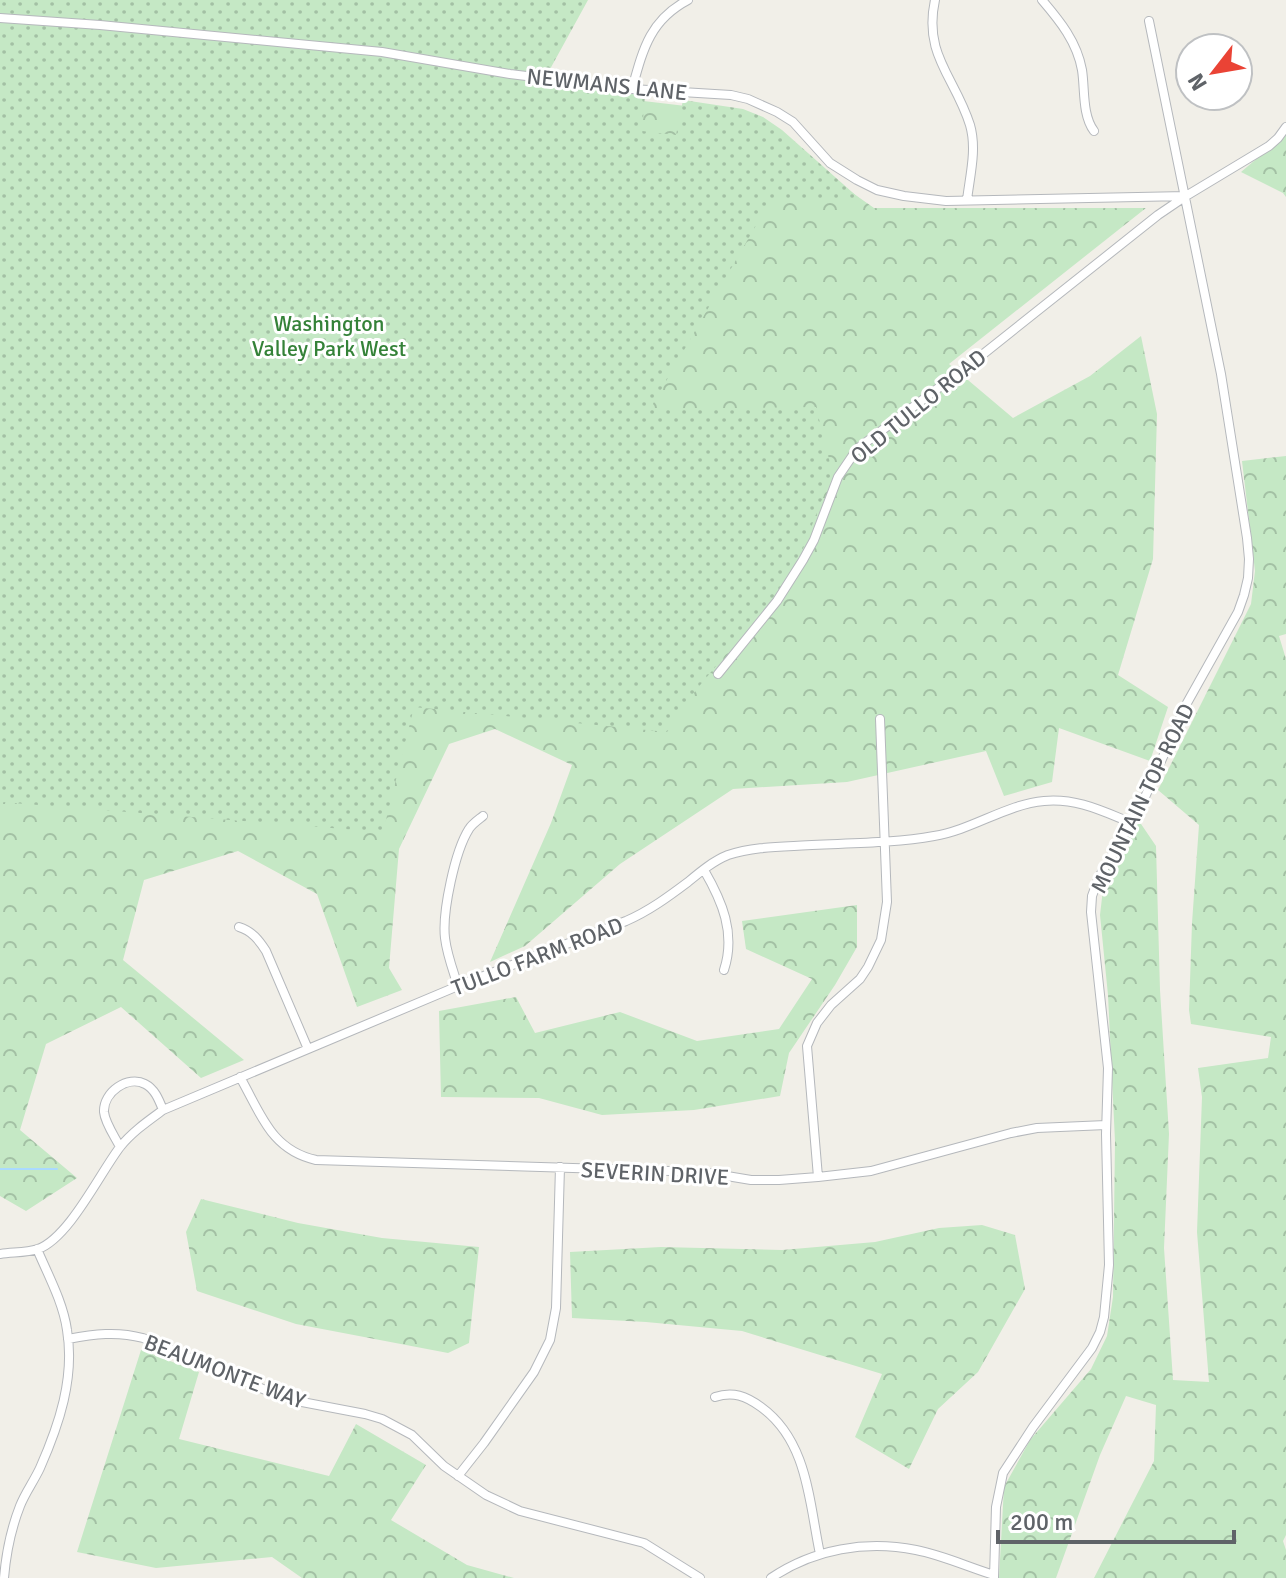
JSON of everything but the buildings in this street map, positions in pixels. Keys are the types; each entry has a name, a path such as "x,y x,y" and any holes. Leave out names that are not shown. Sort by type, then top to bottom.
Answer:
{"street":[{"path":"632,89 642,53 654,29 666,15 688,0"},
{"path":"935,0 931,24 939,62 959,98 972,136 967,200"},
{"path":"1042,0 1061,21 1073,41 1081,67 1088,120 1094,131"},
{"name":"NEWMANS LANE","path":"0,18 382,52 510,74 632,89 731,95 748,99 793,122 830,163 857,180 877,190 921,199 1186,196"},
{"name":"MOUNTAIN TOP ROAD","path":"994,1577 996,1507 1003,1473 1092,1348 1104,1317 1109,1265 1108,1068 1091,912 1092,896 1099,877 1141,806 1187,703 1238,612 1248,578 1247,538 1221,374 1149,21"},
{"name":"OLD TULLO ROAD","path":"718,674 777,601 803,560 838,477 857,449 1146,225 1186,196 1269,146 1286,127"},
{"path":"818,1177 807,1046 817,1023 868,967 881,940 887,902 880,719"},
{"name":"TULLO FARM ROAD","path":"37,1249 69,1223 120,1147 163,1110 458,986 643,914 718,860 744,851 768,848 934,836 962,830 1018,807 1044,801 1084,803 1132,823"},
{"path":"458,986 445,937 446,903 469,828 483,816"},
{"path":"704,870 719,897 727,924 729,946 724,970"},
{"path":"239,927 248,930 266,951 308,1049"},
{"name":"SEVERIN DRIVE","path":"240,1077 271,1133 281,1144 299,1157 316,1160 683,1171 751,1180 779,1180 871,1171 1037,1128 1106,1125"},
{"path":"120,1147 104,1113 112,1091 130,1081 140,1082 153,1090 163,1110"},
{"path":"458,1476 534,1372 550,1340 556,1308 560,1167"},
{"path":"0,1254 37,1249 65,1318 68,1339 66,1394 61,1415 40,1469 20,1505 10,1539 4,1578"},
{"name":"BEAUMONTE WAY","path":"68,1339 109,1333 143,1338 270,1392 382,1419 412,1435 458,1476 486,1495 520,1511 644,1543 700,1578"},
{"path":"715,1397 726,1394 747,1398 770,1414 789,1436 801,1462 820,1554"},
{"path":"771,1578 820,1554 867,1545 918,1550 994,1577"}],"green space":[{"name":"Washington Valley Park West","path":"0,0 588,0 549,71 548,83 645,95 642,131 676,135 683,100 743,109 763,117 782,130 861,200 770,201 650,409 816,407 833,475 790,577 696,690 667,732 414,707 383,832 0,802"},
{"name":"Washington Valley Park West","path":"0,34 313,62 745,113 874,208 1146,208 949,364 1013,418 1090,376 1141,336 1157,414 1153,559 1118,675 1168,707 1150,761 1059,728 1052,782 1004,796 986,751 847,782 733,789 620,864 525,946 490,962 551,823 572,765 495,729 449,744 399,849 389,968 402,990 357,1007 317,894 238,851 144,880 123,960 244,1060 201,1078 121,1007 46,1044 20,1130 77,1178 26,1211 0,1196"},
{"path":"1286,134 1286,197 1241,172"},
{"path":"1286,456 1286,634 1279,636 1286,659 1286,1535 1283,1541 1286,1578 1094,1578 1154,1461 1156,1405 1126,1396 1100,1455 1056,1578 999,1578 1004,1487 1030,1440 1091,1369 1107,1336 1113,1297 1115,1141 1108,995 1100,915 1105,872 1139,821 1156,846 1160,990 1169,1134 1164,1248 1173,1380 1209,1382 1197,1232 1202,1097 1198,1068 1268,1058 1271,1037 1191,1024 1192,923 1199,825 1158,790 1251,604 1255,571 1242,461"},
{"path":"857,905 857,947 789,1053 780,1096 694,1110 602,1115 539,1098 441,1097 439,1011 516,997 535,1033 620,1012 697,1041 779,1029 812,979 746,949 742,921"},
{"path":"201,1199 298,1223 382,1238 479,1247 469,1343 448,1353 296,1324 197,1291 186,1232"},
{"path":"982,1225 1015,1235 1025,1289 978,1372 938,1409 909,1469 855,1437 882,1374 742,1331 572,1318 570,1252 661,1247 782,1250 875,1242 939,1228"},
{"path":"141,1350 199,1372 179,1439 329,1476 356,1424 426,1465 391,1520 467,1565 514,1578 302,1578 272,1557 156,1568 77,1552"}],"waterway":[{"path":"0,1169 57,1169"}]}
